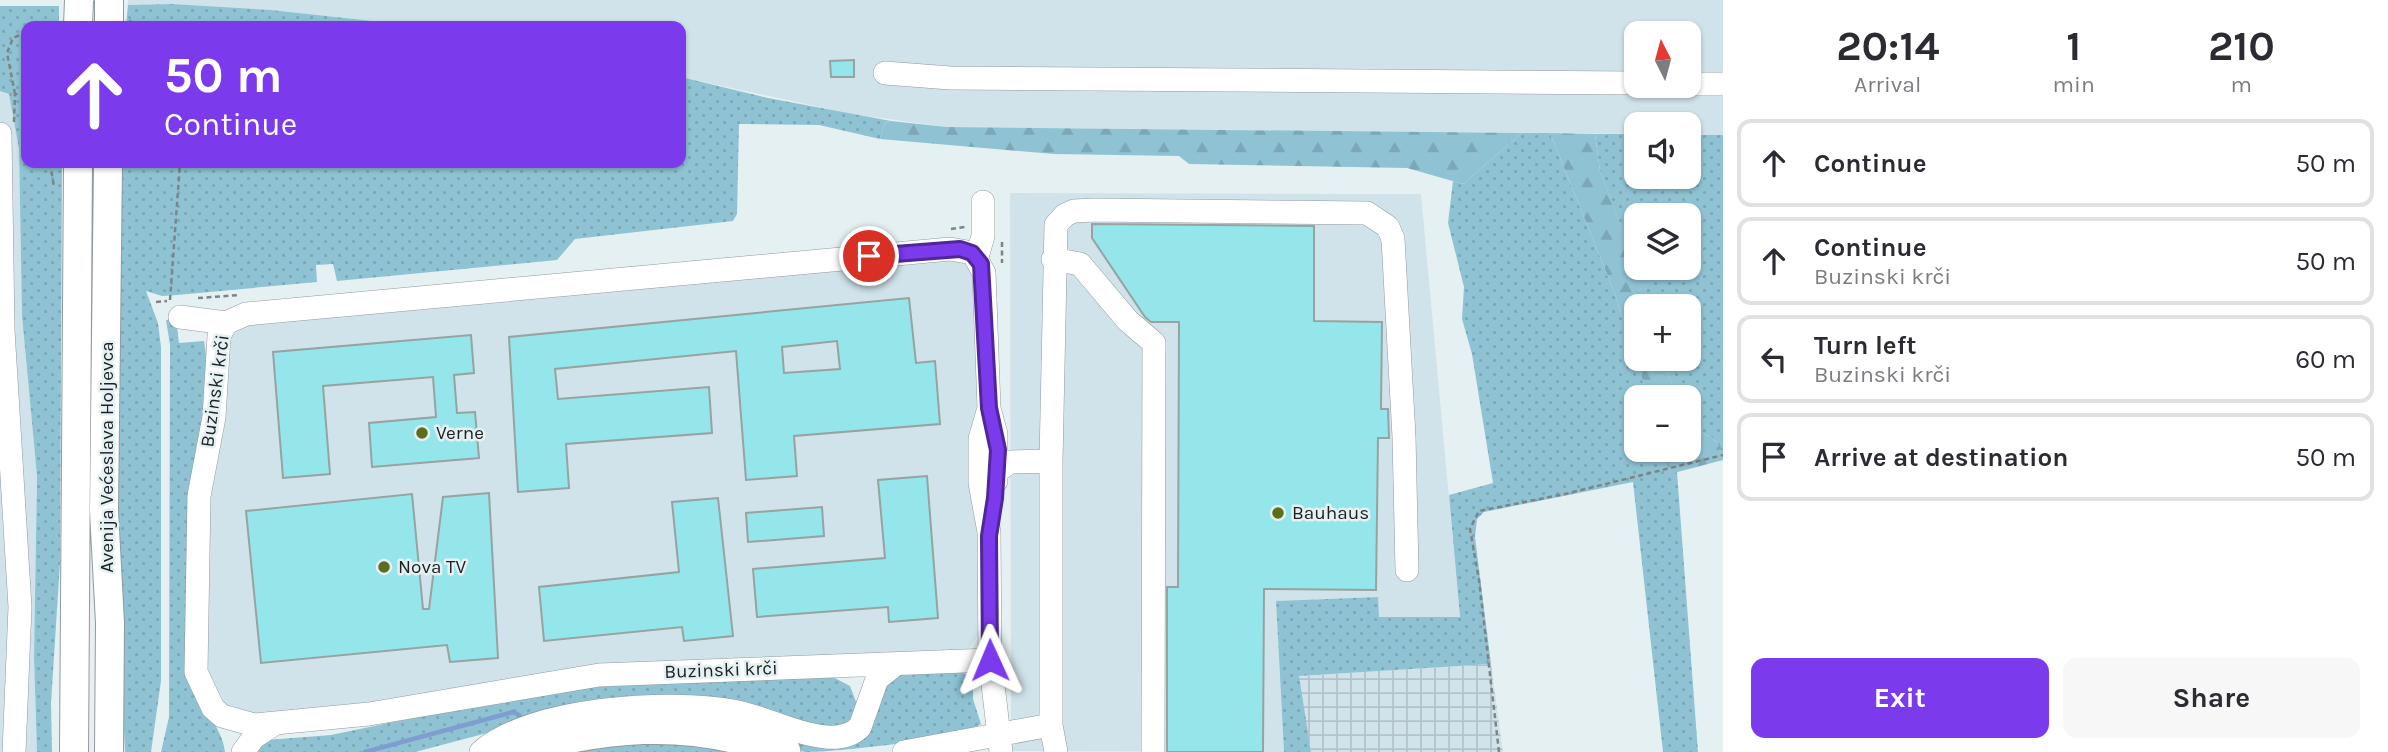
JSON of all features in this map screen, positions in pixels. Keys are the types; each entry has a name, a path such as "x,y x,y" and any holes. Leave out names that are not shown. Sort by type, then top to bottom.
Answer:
{"highway":[{"path":"501,752 586,733 645,726 705,730 784,752"}],"main road":[{"path":"78,21 79,0"},
{"path":"109,0 109,21"},
{"name":"Avenija Većeslava Holjevca","path":"74,750 78,168"},
{"name":"Avenija Većeslava Holjevca","path":"108,168 104,511 110,623 109,752"}],"street":[{"path":"884,73 950,78 1624,83"},
{"path":"1701,84 1723,84"},
{"path":"1,137 5,421 19,646 14,752"},
{"path":"983,202 983,236 977,257 984,273 985,418 998,466 989,533 990,660 1000,742"},
{"path":"1056,752 1051,725 1053,259 1056,226 1065,215 1074,211 1367,213 1379,218 1388,227 1393,239 1404,437 1407,570"},
{"name":"Buzinski krči","path":"977,257 967,251 950,249 246,314 226,323 219,336 214,417 199,496 196,672 204,695 222,716 242,724 382,712 599,675 990,660"},
{"path":"1053,259 1080,264 1128,321 1154,343 1153,752"},
{"path":"181,304 226,323"},
{"path":"985,418 998,466"},
{"path":"998,466 1051,461"},
{"path":"0,631 19,646"},
{"path":"481,752 514,731 574,716 653,706 732,711 813,736 843,737 860,727 877,679 896,664"},
{"path":"832,667 857,682 868,702"},
{"path":"222,716 233,752"},
{"path":"243,752 254,737 275,723"},
{"path":"904,752 1000,742 1051,725"}],"path":[{"path":"1,137 14,132 15,94 7,53 13,38 21,34"},
{"path":"15,94 21,94"},
{"path":"180,168 181,304"},
{"path":"156,302 181,304 230,296"},
{"path":"1499,752 1479,580 1470,529 1473,517 1479,511 1490,508 1565,494 1723,455"}],"shaded area":[{"path":"128,0 1723,0 1723,135 1701,135 1701,112 1624,112 1624,134 947,127 852,114 686,78 686,21 373,21 271,10 172,4 128,5"},
{"path":"0,91 9,93 19,149 22,316 37,476 34,657 37,752 0,752"},
{"path":"1010,193 1421,194 1460,618 1378,617 1378,597 1276,601 1284,752 1011,751"},
{"path":"958,256 975,270 980,633 967,651 418,698 254,715 229,708 211,689 207,681 205,516 230,338 243,325"},
{"path":"1491,664 1503,752 1311,752 1298,676"}],"green space":[{"path":"172,4 271,10 373,21 126,21 128,5"},
{"path":"0,6 59,6 59,21 21,21 21,168 62,168 60,563 51,703 52,752 37,752 34,657 37,476 22,316 19,149 9,94 0,91"},
{"path":"686,78 768,98 891,121 885,123 880,139 819,125 739,124 737,214 733,221 575,239 557,260 337,281 333,264 316,265 317,282 162,296 146,291 158,323 161,347 161,681 151,752 125,752 115,533 121,168 686,168"},
{"path":"891,121 947,127 1522,133 1463,184 1407,168 1189,164 1179,156 1054,154 880,139 885,123"},
{"path":"1522,133 1550,133 1624,322 1624,371 1640,371 1644,385 1624,385 1624,462 1667,462 1670,473 1677,472 1698,752 1663,752 1633,482 1484,512 1477,519 1475,537 1491,664 1299,676 1311,752 1284,752 1276,601 1378,597 1379,617 1460,617 1449,495 1493,483 1472,354 1462,319 1464,287 1448,223 1453,181 1463,184"},
{"path":"1550,133 1595,134 1600,171 1624,234 1624,280 1641,280 1647,294 1624,294 1624,322"},
{"path":"1595,134 1624,134 1624,189 1701,189 1701,135 1723,135 1723,449 1711,437 1701,433 1701,385 1672,385 1667,371 1701,371 1701,294 1646,294 1641,280 1701,280 1701,203 1624,203 1624,235 1600,171"},
{"path":"176,319 179,343 204,341 207,360 189,681 215,724 225,752 161,752 169,717 170,345 166,320"},
{"path":"1640,371 1667,371 1672,385 1644,385"},
{"path":"1701,433 1711,437 1723,449 1723,460 1670,474 1666,462 1701,462"},
{"path":"960,672 973,677 973,699 981,724 947,735 895,744 805,752 791,745 623,715 833,746 898,674"},
{"path":"831,676 850,686 858,707 854,717 838,728 579,709 415,752 250,752 267,740 331,735 611,683"},
{"path":"634,737 755,752 552,752"}],"building":[{"path":"854,60 854,77 831,77 830,61"},
{"name":"Bauhaus","path":"1092,224 1314,226 1314,321 1382,322 1381,409 1388,409 1389,438 1378,438 1376,590 1264,589 1263,752 1167,752 1167,587 1178,587 1179,322 1151,322 1145,317 1092,238"},
{"path":"909,298 916,363 935,361 940,424 794,436 797,476 746,480 736,351 555,369 558,399 709,387 712,433 566,444 569,488 518,492 509,337","holes":["837,341 840,369 784,373 782,347"]},
{"path":"471,335 474,373 454,375 457,413 475,412 479,458 372,467 369,423 436,417 433,377 323,386 330,474 283,478 273,352"},
{"path":"927,476 938,618 889,622 888,607 757,617 753,569 885,558 878,480"},
{"path":"489,493 498,658 450,662 447,645 261,663 246,511 412,494 423,609 429,609 443,497"},
{"path":"718,498 733,636 684,641 682,627 544,641 539,587 679,572 672,502"},
{"path":"822,507 824,536 748,542 746,513"}],"waterway":[{"path":"365,752 513,712 519,715 521,720"}],"place":[{"name":"Verne","path":"422,433"},
{"name":"Bauhaus","path":"1278,513"},
{"name":"Nova TV","path":"384,567"}],"route":[{"path":"869,256 960,249 977,257 984,273 989,408 998,450 989,536 990,660"}]}
